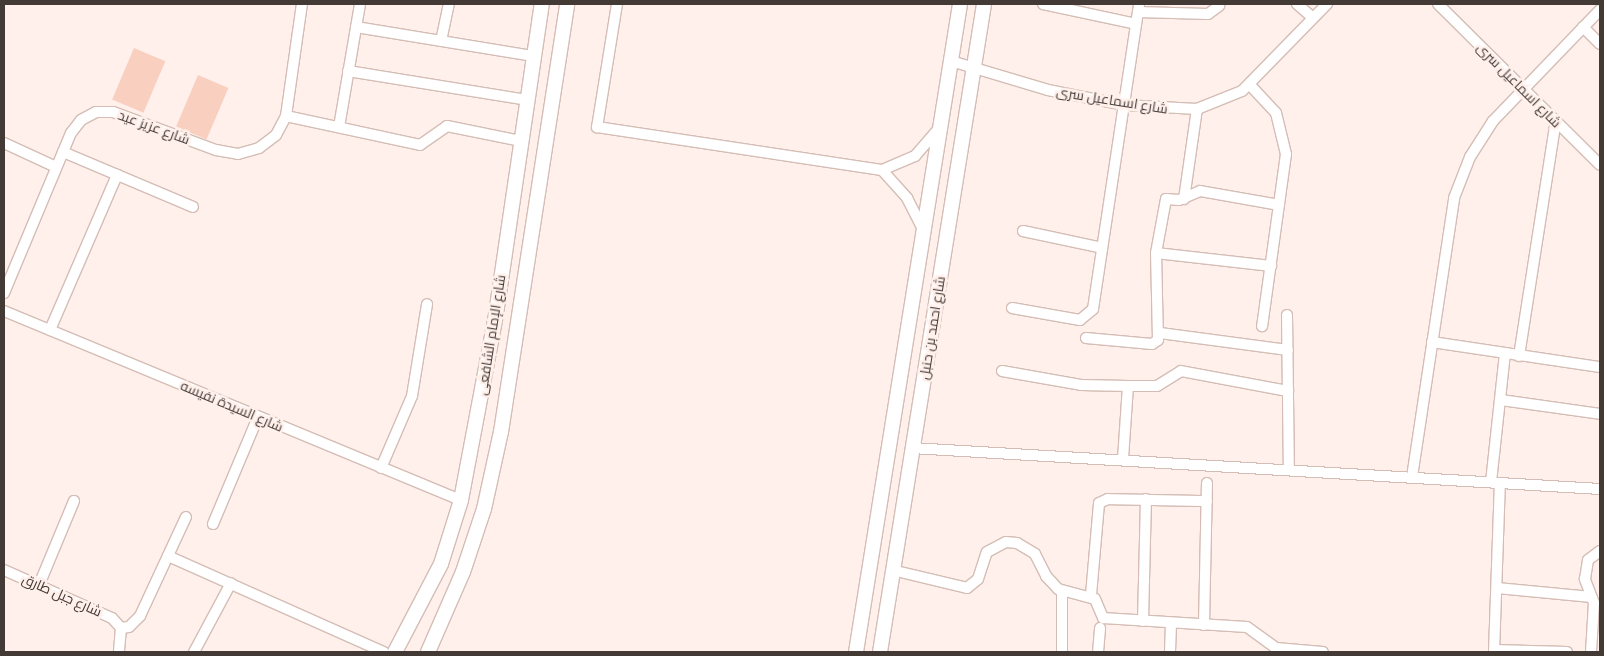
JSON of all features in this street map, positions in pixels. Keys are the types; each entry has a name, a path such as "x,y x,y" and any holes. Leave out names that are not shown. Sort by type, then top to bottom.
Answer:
{"street":[{"name":"شارع عزيز عيد","path":"4,293 62,152 81,120 96,112 113,112 216,150 238,154 259,148 276,135 286,116 302,4"},
{"path":"339,127 360,4"},
{"path":"442,41 449,4"},
{"name":"شارع الإمام الشافعى","path":"395,652 441,564 461,500 496,314 542,4"},
{"name":"شارع الإمام الشافعى","path":"428,652 463,572 484,509 501,432 567,4"},
{"path":"617,4 597,127 882,170 915,156 939,129"},
{"name":"شارع احمد بن حنبل","path":"856,652 960,4"},
{"name":"شارع احمد بن حنبل","path":"880,652 984,4"},
{"path":"1043,4 1061,5 1136,24"},
{"path":"1296,4 1313,18"},
{"name":"شارع اسماعيل سرى","path":"950,61 974,66 1048,90 1124,104 1197,109 1226,101 1250,85 1327,4"},
{"name":"شارع اسماعيل سرى","path":"1438,4 1600,166"},
{"path":"1012,308 1076,319 1088,316 1102,248 1139,8 1208,14 1219,6"},
{"path":"1412,477 1454,198 1479,143 1523,88 1600,10"},
{"path":"356,27 534,56"},
{"path":"1583,28 1600,44"},
{"path":"348,71 527,100"},
{"path":"531,78 554,81"},
{"path":"1250,85 1276,113 1284,133 1286,154 1262,326"},
{"path":"1184,199 1197,109"},
{"path":"286,116 420,145 447,126 521,140"},
{"path":"1519,356 1556,121"},
{"path":"4,143 56,167"},
{"path":"62,152 193,207"},
{"path":"882,170 907,198 923,232"},
{"path":"50,330 117,175"},
{"path":"1086,338 1152,344 1160,333 1156,253 1166,198 1184,199 1200,191 1279,205"},
{"path":"1023,231 1102,248"},
{"path":"1156,253 1271,266"},
{"path":"381,468 412,396 427,304"},
{"name":"شارع السيدة نفيسه","path":"4,311 461,500"},
{"path":"1287,315 1289,470"},
{"path":"1160,333 1288,350"},
{"path":"1432,342 1600,367"},
{"path":"1505,354 1495,482 1497,588 1494,651 1567,652"},
{"path":"1002,371 1081,385 1157,386 1181,371 1288,391"},
{"path":"1123,459 1128,386"},
{"path":"1501,400 1600,414"},
{"path":"213,524 258,417"},
{"path":"912,448 1123,459 1600,489"},
{"path":"1204,625 1207,483"},
{"path":"1207,501 1108,498 1096,508 1091,596 1103,618 1247,627 1264,640 1282,649 1323,652"},
{"path":"1143,621 1146,499"},
{"path":"39,585 74,501"},
{"path":"119,652 121,628 136,623 186,517"},
{"path":"892,570 966,588 978,579 987,552 1000,544 1017,543 1035,554 1050,582 1062,591 1091,596"},
{"path":"1600,552 1588,560 1585,583 1592,597 1591,652 1600,649"},
{"path":"168,556 231,582 384,652"},
{"name":"شارع جبل طارق","path":"4,570 112,618 121,628"},
{"path":"194,652 231,582"},
{"path":"1497,588 1592,597"},
{"path":"1062,591 1062,652"},
{"path":"1170,652 1171,623"},
{"path":"1098,652 1100,628"},
{"path":"1264,640 1264,652"}],"shaded area":[{"path":"134,48 165,61 143,113 112,100"},
{"path":"198,75 228,88 206,139 176,127"}]}
